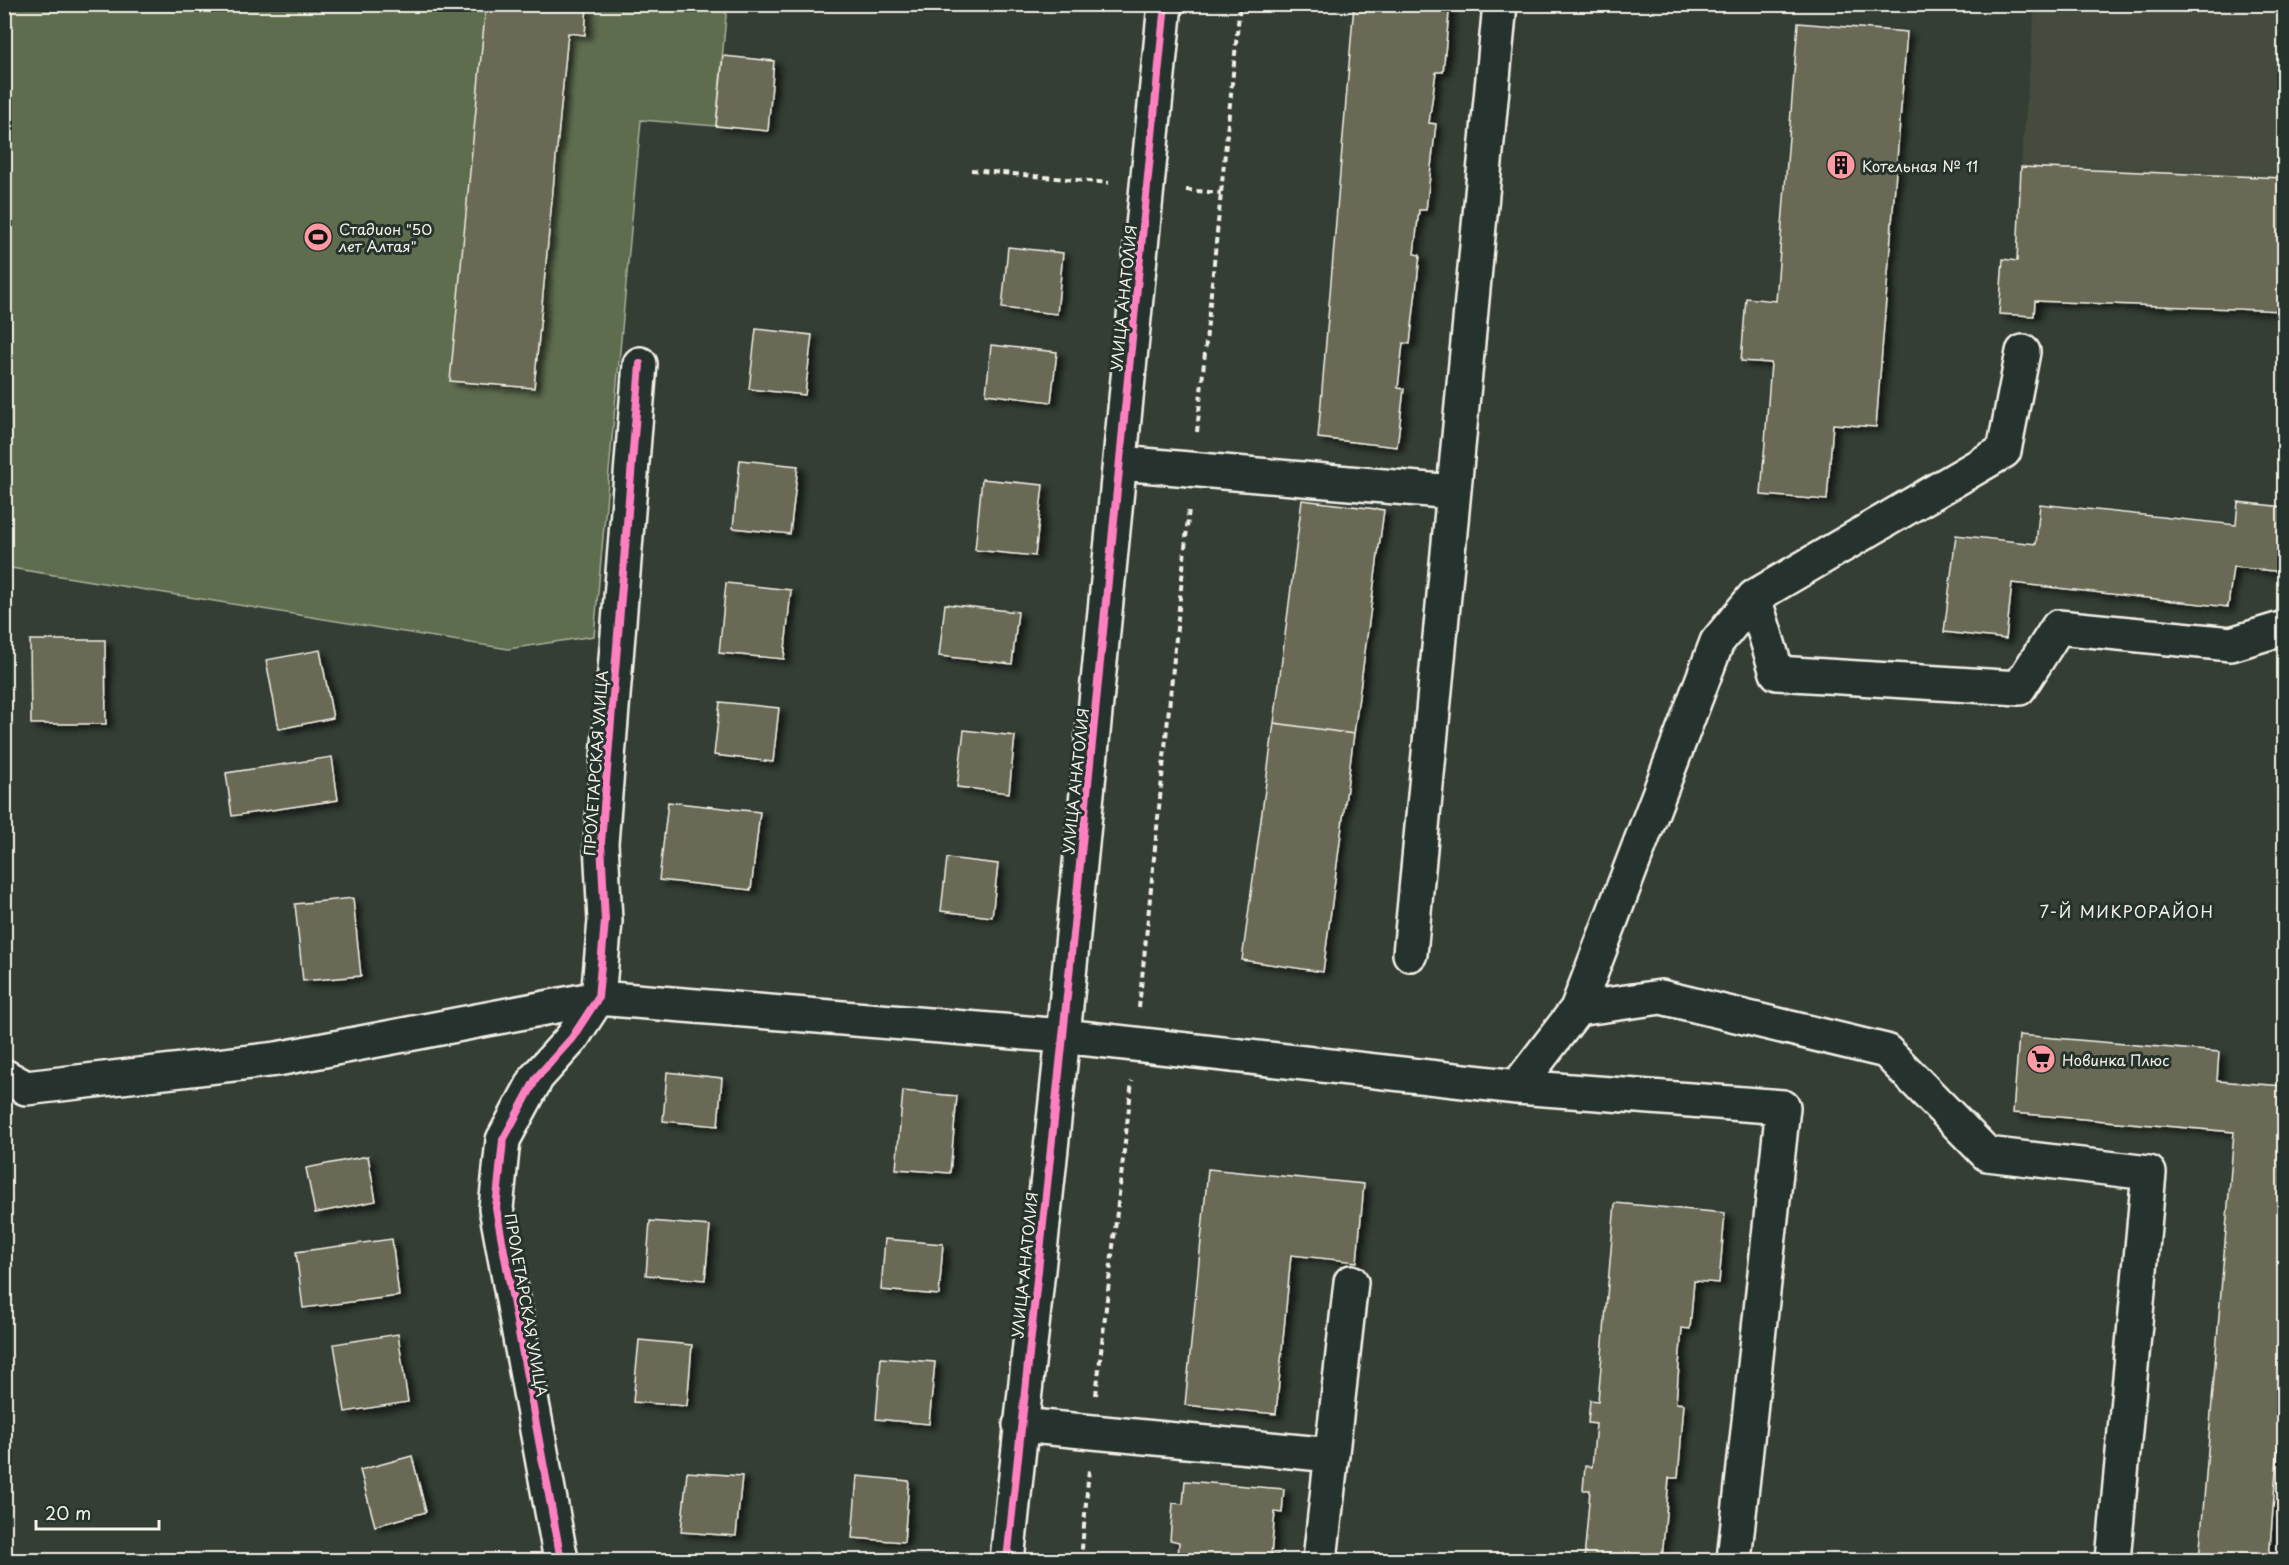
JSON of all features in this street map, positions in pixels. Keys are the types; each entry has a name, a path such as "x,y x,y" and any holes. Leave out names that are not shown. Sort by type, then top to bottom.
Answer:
{"street":[{"name":"УЛИЦА АНАТОЛИЯ","path":"1007,1560 1063,1036 1165,4"},
{"path":"1410,954 1500,4"},
{"path":"1517,1087 1578,1009 1717,642 1754,597 2004,451 2023,352"},
{"name":"ПРОЛЕТАРСКАЯ УЛИЦА","path":"561,1560 496,1208 503,1140 537,1077 572,1038 598,998 605,921 601,843 640,364"},
{"path":"1120,463 1453,492"},
{"path":"1754,597 1777,673 2019,688 2058,627 2231,644 2284,628"},
{"path":"1578,1009 1661,997 1886,1051 1987,1154 2149,1173 2113,1560"},
{"path":"4,1076 26,1088 277,1059 598,998 1063,1036 1517,1087 1783,1107 1734,1560"},
{"path":"1320,1560 1351,1282"},
{"path":"1020,1425 1332,1455"}],"path":[{"path":"1081,1560 1092,1432 1136,1044 1240,4"},
{"path":"971,170 1221,193"}],"shaded area":[{"path":"2035,5 2284,5 2284,178 2021,167"}],"green space":[{"name":"Стадион \"50 лет Алтая\"","path":"4,5 727,5 716,126 641,120 594,636 508,649 5,567"}],"building":[{"path":"486,4 587,4 585,35 568,33 534,388 450,381"},
{"path":"1354,4 1450,4 1443,72 1436,72 1429,123 1436,124 1426,210 1419,210 1414,254 1420,255 1410,344 1403,343 1398,388 1404,389 1397,447 1318,438"},
{"name":"Котельная № 11","path":"1798,23 1907,32 1876,427 1833,424 1827,500 1761,495 1771,363 1741,361 1746,298 1776,301"},
{"path":"723,56 774,61 768,131 716,126"},
{"path":"2021,167 2284,178 2284,311 2035,301 2034,316 1999,314 2003,259 2017,261"},
{"path":"1008,247 1063,253 1057,314 1002,308"},
{"path":"756,329 812,335 805,395 749,389"},
{"path":"991,345 1057,352 1051,402 986,394"},
{"path":"740,460 798,466 790,534 733,528"},
{"path":"982,479 1043,485 1035,556 975,550"},
{"path":"1302,500 1384,510 1354,734 1274,723"},
{"path":"2238,502 2284,507 2284,572 2233,567 2228,607 2012,583 2006,639 1944,632 1956,535 2036,544 2040,504 2236,525"},
{"path":"726,583 791,590 784,659 719,653"},
{"path":"945,604 1018,612 1012,664 939,656"},
{"path":"30,640 105,640 106,724 31,724"},
{"path":"320,650 333,718 279,729 266,660"},
{"path":"720,702 779,708 773,762 714,755"},
{"path":"1274,723 1354,734 1323,972 1242,960"},
{"path":"964,730 1015,736 1009,793 957,787"},
{"path":"332,757 338,800 232,816 226,773"},
{"path":"668,802 760,812 751,890 659,880"},
{"path":"947,858 998,864 992,917 941,911"},
{"path":"353,898 361,976 303,981 295,904"},
{"path":"2019,1035 2219,1052 2217,1081 2284,1086 2284,1368 2269,1560 2199,1560 2234,1132 2013,1113"},
{"path":"667,1072 722,1078 718,1126 663,1121"},
{"path":"903,1091 957,1096 950,1173 896,1169"},
{"path":"368,1156 376,1201 315,1213 306,1168"},
{"path":"1208,1169 1364,1184 1357,1262 1291,1255 1276,1414 1185,1405"},
{"path":"1615,1203 1725,1213 1719,1283 1694,1281 1690,1329 1682,1328 1676,1403 1684,1404 1678,1478 1669,1478 1662,1560 1584,1560 1590,1490 1583,1490 1585,1466 1592,1467 1596,1424 1588,1423 1590,1400 1598,1401"},
{"path":"650,1221 710,1226 705,1280 646,1275"},
{"path":"392,1239 399,1296 303,1308 296,1252"},
{"path":"885,1239 943,1244 939,1295 881,1290"},
{"path":"398,1334 408,1402 345,1412 334,1344"},
{"path":"639,1340 692,1345 687,1406 633,1402"},
{"path":"881,1358 935,1362 929,1424 876,1419"},
{"path":"412,1456 426,1512 375,1526 360,1470"},
{"path":"687,1472 742,1476 736,1536 681,1532"},
{"path":"857,1476 909,1481 904,1542 852,1538"},
{"path":"1185,1481 1284,1489 1282,1513 1275,1512 1271,1555 1278,1555 1278,1560 1178,1560 1179,1542 1170,1540 1173,1503 1183,1504"}],"cycle path":[{"path":"1007,1560 1063,1036 1165,4"},
{"path":"561,1560 496,1208 503,1140 537,1077 572,1038 598,998 605,921 601,843 640,364"}],"place":[{"name":"Котельная № 11","path":"1841,165"},
{"name":"Стадион \"50 лет Алтая\"","path":"318,237"},
{"name":"Новинка Плюс","path":"2041,1059"}],"district":[{"name":"7-Й МИКРОРАЙОН","path":"2127,911"}]}
